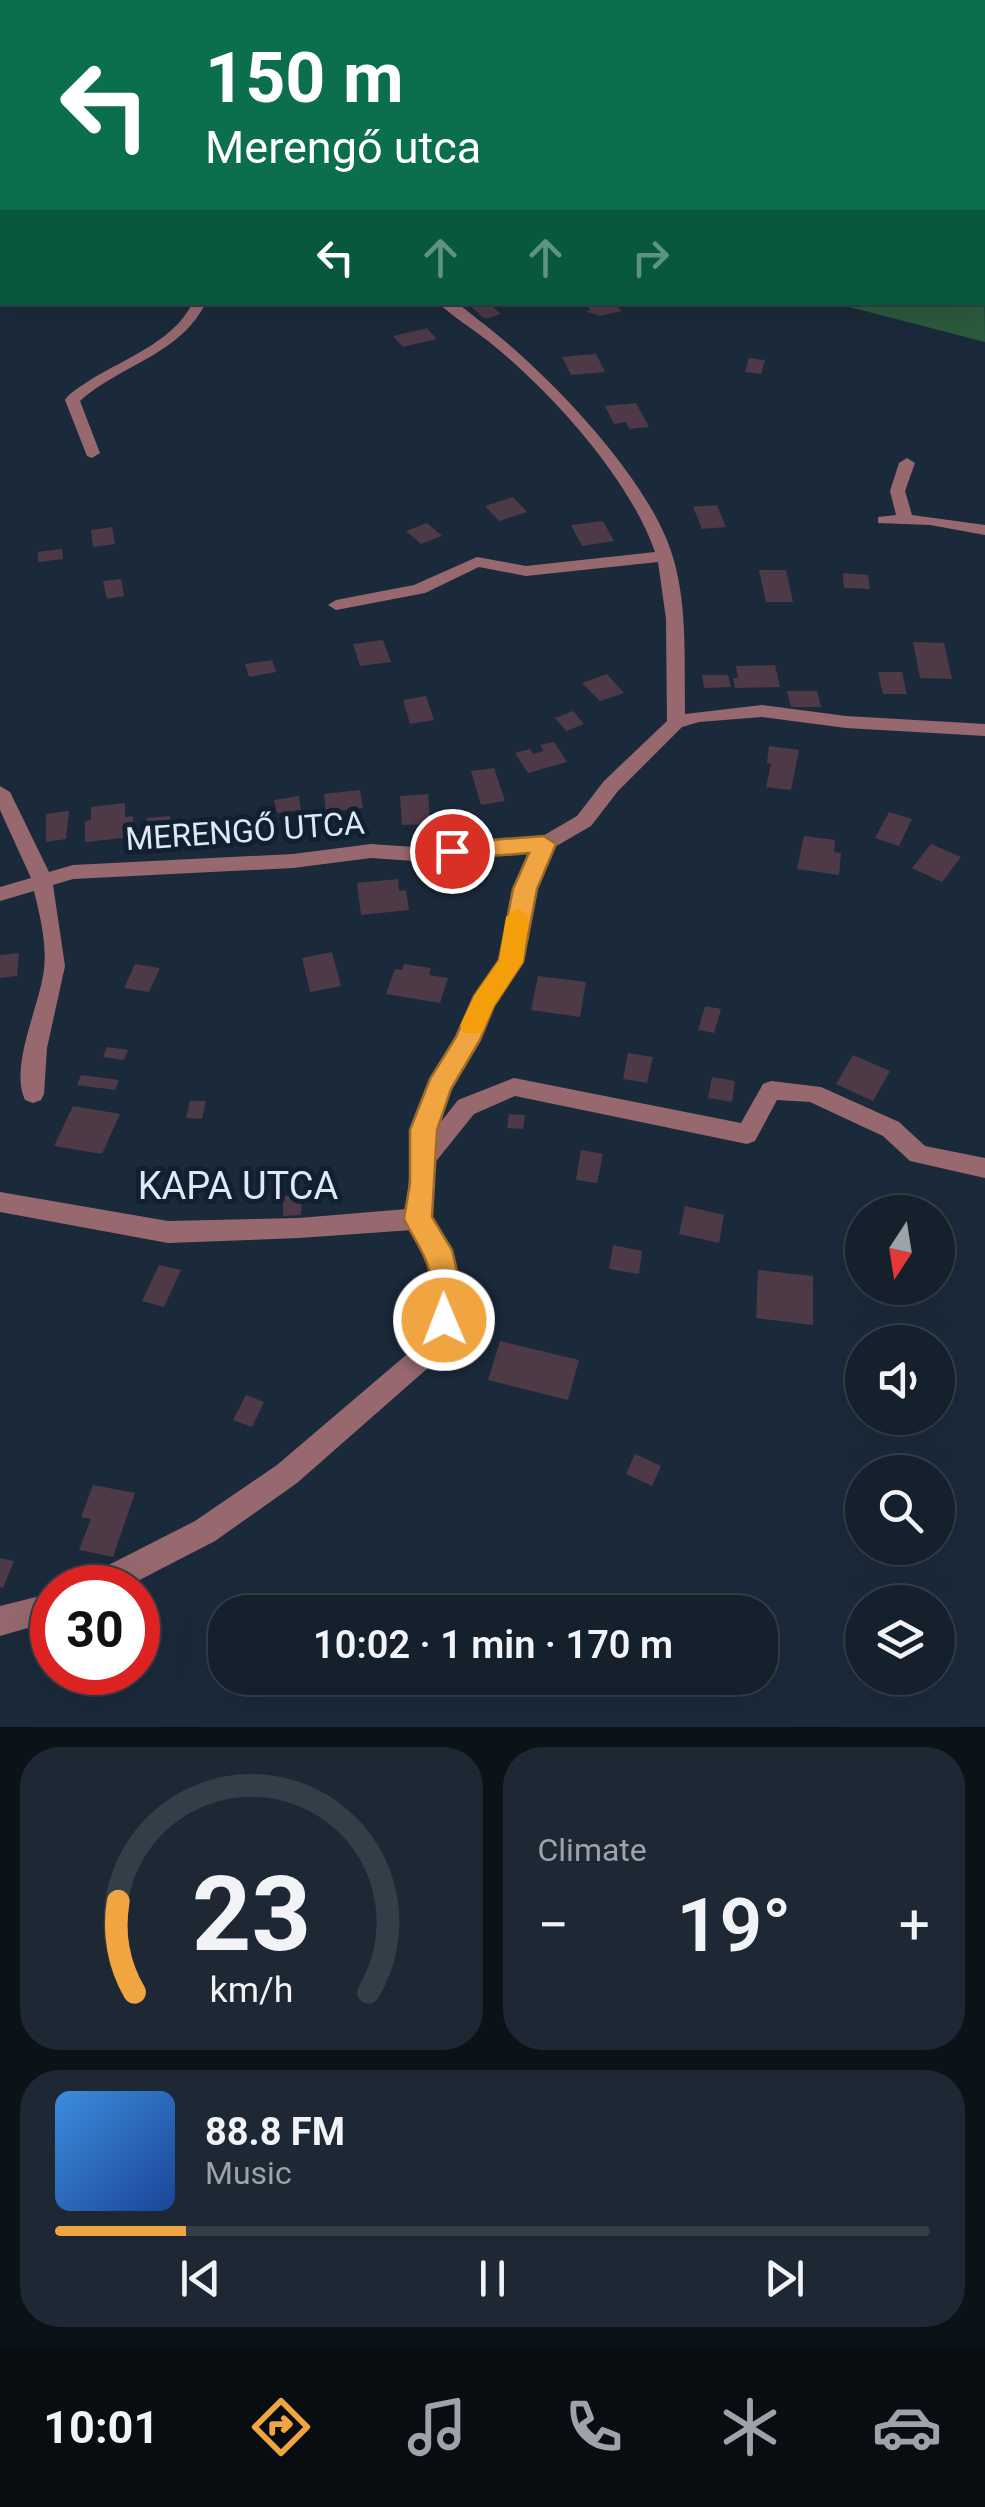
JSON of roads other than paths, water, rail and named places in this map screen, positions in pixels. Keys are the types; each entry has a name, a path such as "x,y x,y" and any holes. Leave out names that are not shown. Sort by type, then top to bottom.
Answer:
{"street":[{"path":"92,453 72,400 87,386 190,324 199,305"},
{"path":"447,305 506,346 586,427 650,520 665,556 674,610 676,724 697,716 762,711 846,722 985,730"},
{"path":"906,518 898,507 895,492 907,463"},
{"path":"884,520 906,518 985,530"},
{"path":"336,604 420,590 476,562 526,572 665,556"},
{"name":"MERENGŐ UTCA","path":"0,894 73,872 293,861 372,851 414,854 544,844 584,821 611,786 676,724"},
{"path":"0,792 44,878 56,964 31,1067 33,1094"},
{"path":"138,1565 205,1531 287,1474 428,1352 444,1320 446,1283 438,1250 418,1219 424,1130 439,1086 467,1040 483,1003 511,962 525,889 544,844"},
{"path":"423,1160 466,1106 514,1087 747,1134 771,1090 813,1093 892,1129 918,1154 985,1168"},
{"name":"KAPA UTCA","path":"0,1202 168,1232 418,1219"},
{"path":"0,1621 30,1615"}]}
